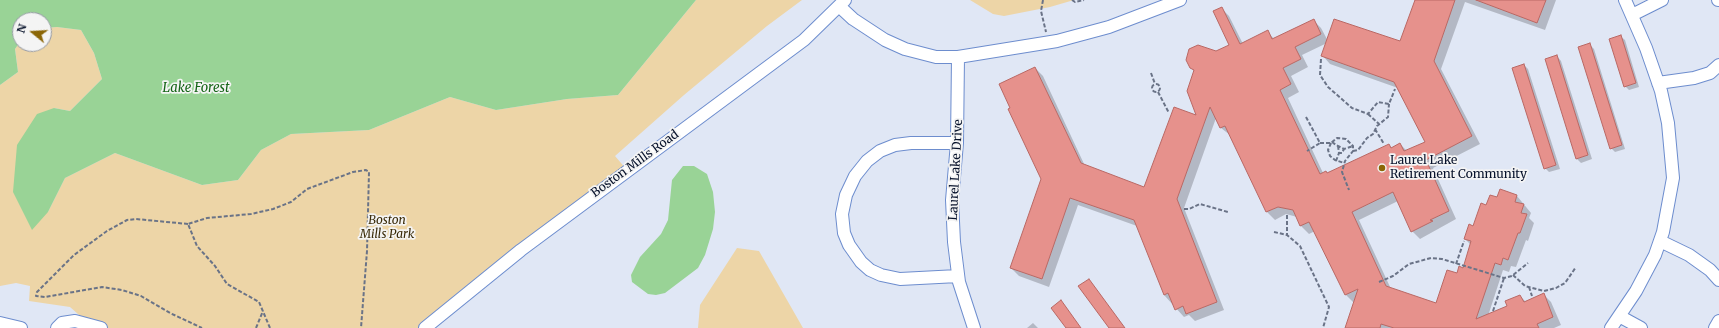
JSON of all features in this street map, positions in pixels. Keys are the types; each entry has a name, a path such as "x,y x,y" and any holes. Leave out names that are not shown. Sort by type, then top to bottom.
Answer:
{"street":[{"path":"842,3 853,19 885,40 905,49 936,57 958,57 1049,42 1110,27 1180,0"},
{"path":"1611,328 1636,291 1655,255 1671,197 1672,160 1668,123 1658,83 1632,15 1624,0"},
{"path":"1632,15 1662,0"},
{"name":"Boston Mills Road","path":"425,328 521,250 804,40 842,3"},
{"name":"Laurel Lake Drive","path":"958,57 958,143 952,200 958,276 974,328"},
{"path":"1658,83 1694,78 1710,73 1719,65"},
{"path":"958,143 911,143 895,145 880,151 861,168 849,187 843,204 842,219 844,233 849,245 861,262 870,270 881,275 900,279 958,276"},
{"path":"1660,241 1689,255 1710,270 1719,280"},
{"path":"1619,316 1641,328"},
{"path":"57,328 62,323 74,321 101,328"},
{"path":"1715,328 1719,321"},
{"path":"0,323 20,328"}],"path":[{"path":"1043,0 1041,11 1049,42"},
{"path":"1072,0 1075,2 1084,0"},
{"path":"1321,59 1320,75 1328,87 1352,108 1368,114 1379,124"},
{"path":"1151,73 1155,84 1160,87 1158,92"},
{"path":"1155,84 1152,89 1158,92 1169,113"},
{"path":"1353,150 1358,150 1366,138 1373,134 1379,124 1388,117 1389,104 1394,89"},
{"path":"1368,114 1378,102 1389,104"},
{"path":"1306,116 1320,143"},
{"path":"1375,129 1384,144"},
{"path":"1307,151 1320,143 1331,142 1337,138 1346,140 1353,146 1353,150 1344,163 1342,172 1349,190"},
{"path":"1331,142 1344,149"},
{"path":"1331,142 1328,150 1330,156 1336,161 1344,163"},
{"path":"1336,161 1339,153 1338,146"},
{"path":"1339,153 1344,149 1353,146"},
{"path":"202,328 170,313 140,296 122,290 102,287 45,297 36,296 36,292 74,256 107,231 127,220 136,219 188,224 207,218 251,214 273,209 291,202 306,189 353,172 366,170 369,172 367,251 361,327 358,328"},
{"path":"1184,209 1189,209 1200,204 1228,212"},
{"path":"1287,215 1287,235"},
{"path":"188,224 197,246 215,266 227,284 259,302 270,328"},
{"path":"1274,232 1287,235 1300,246 1329,306 1322,328"},
{"path":"1456,264 1464,241"},
{"path":"1378,282 1393,276 1409,264 1418,260 1431,258 1504,278 1513,274 1528,263"},
{"path":"1513,274 1519,281 1529,287 1544,291 1556,288 1565,283 1576,267"},
{"path":"1493,311 1504,278"},
{"path":"1529,287 1532,296"},
{"path":"256,328 263,311"}],"green space":[{"name":"Boston Mills Park","path":"696,0 802,0 767,26 684,95 615,156 627,170 425,328 94,328 70,307 29,301 30,286 16,283 0,286 0,85 18,72 15,52 52,52 52,27 81,30 94,53 102,79 70,111 54,108 48,212 65,178 115,153 202,185 238,180 261,150 291,134 369,130 450,97 496,110 567,99 618,95"},
{"path":"970,0 1074,0 1050,7 1004,16 993,14"},
{"path":"737,248 759,251 803,328 698,328 700,305"}],"water":[{"name":"Lake Forest","path":"0,0 696,0 618,95 567,99 496,110 450,97 369,130 291,134 261,150 238,180 202,185 115,153 65,178 48,212 32,230 13,192 17,145 37,114 54,108 70,111 102,79 94,53 81,30 52,27 52,12 12,12 12,52 15,52 18,72 0,85"},
{"path":"683,166 694,166 707,174 713,192 715,212 713,229 705,255 698,268 665,293 656,295 648,294 632,282 631,275 640,257 661,234 668,220 672,180"}],"building":[{"path":"1415,0 1455,0 1434,61 1472,136 1426,160 1449,211 1430,220 1433,221 1411,232 1393,192 1352,212 1386,286 1436,303 1447,270 1457,273 1459,266 1463,268 1471,241 1464,239 1469,224 1473,226 1481,203 1486,205 1490,195 1497,197 1500,189 1517,195 1515,202 1524,204 1521,213 1527,214 1508,260 1503,258 1501,265 1495,263 1476,319 1507,306 1505,301 1520,295 1524,302 1544,293 1553,317 1537,324 1539,328 1394,328 1381,324 1380,328 1345,328 1358,289 1345,295 1309,222 1300,226 1293,210 1278,207 1266,212 1225,126 1220,128 1210,107 1177,199 1217,302 1186,314 1183,306 1175,310 1168,293 1164,295 1134,220 1070,198 1042,279 1010,268 1041,179 1008,109 1010,108 999,84 1035,67 1081,163 1144,187 1174,107 1196,115 1187,91 1194,70 1190,68 1186,60 1189,49 1198,45 1216,51 1229,45 1213,11 1222,7 1240,44 1268,30 1272,39 1314,19 1321,34 1295,47 1301,59 1283,68 1291,84 1280,90 1320,174 1326,171 1327,173 1389,144 1391,148 1400,143 1404,151 1425,142 1394,82 1321,56 1334,19 1400,41"},
{"path":"1476,0 1546,0 1537,23"},
{"path":"1621,35 1636,83 1624,87 1609,39"},
{"path":"1590,43 1622,145 1610,149 1578,47"},
{"path":"1557,55 1588,155 1576,159 1545,59"},
{"path":"1524,64 1556,165 1544,169 1512,68"},
{"path":"1089,279 1125,328 1109,328 1078,286"},
{"path":"1061,300 1081,328 1066,328 1051,308"}],"place":[{"name":"Laurel Lake Retirement Community","path":"1382,168"}]}
